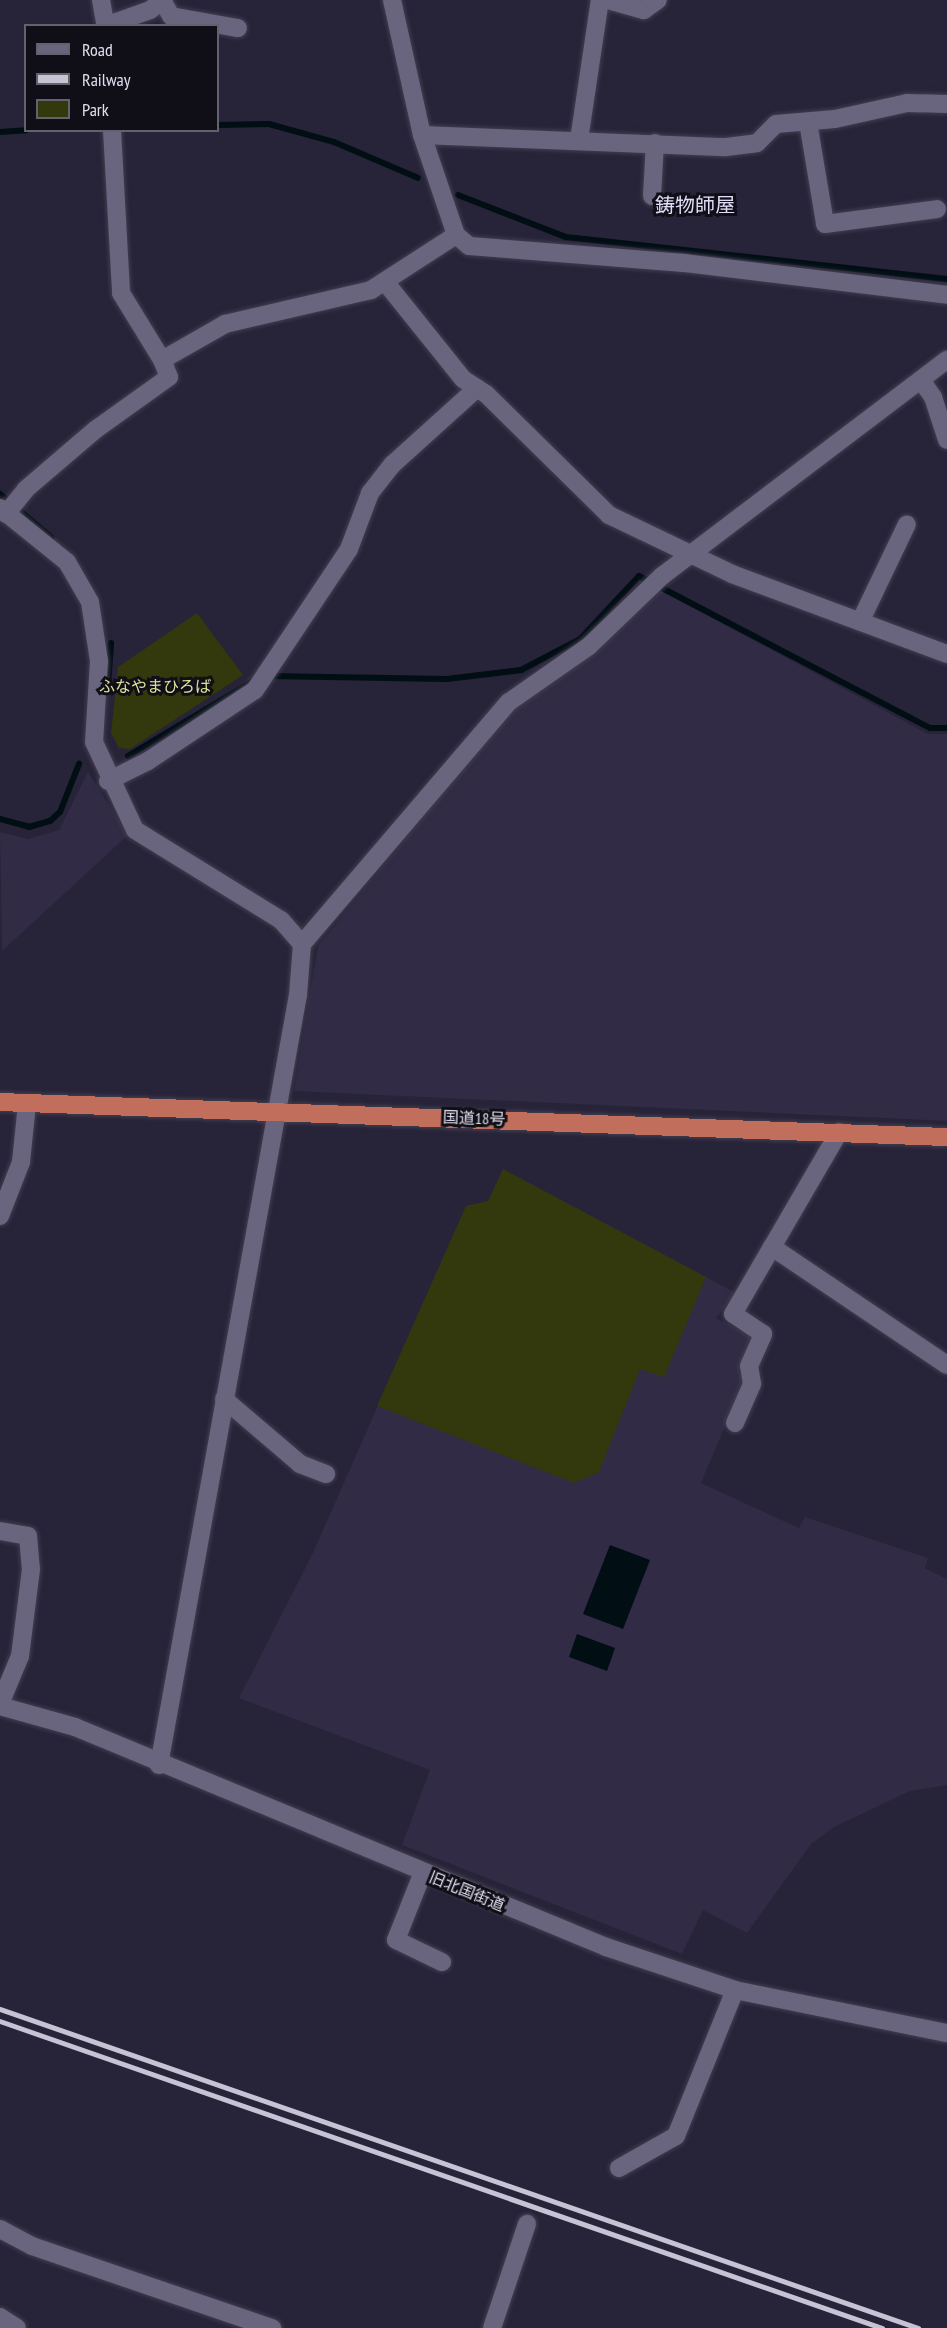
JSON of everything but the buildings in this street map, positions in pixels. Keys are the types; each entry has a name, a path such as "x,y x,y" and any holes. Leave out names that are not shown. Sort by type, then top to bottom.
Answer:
{"highway":[{"name":"国道18号","path":"0,1102 276,1110 947,1137"}],"street":[{"path":"101,0 105,24 163,1 171,16 216,24"},
{"path":"392,0 422,135 456,235 469,246 684,263 947,295"},
{"path":"579,140 600,0"},
{"path":"609,0 644,10 658,0"},
{"path":"219,25 238,28"},
{"path":"422,135 654,143 757,143 776,124 808,122 906,103 947,104"},
{"path":"808,122 825,224 937,209"},
{"path":"112,132 121,293 162,360 169,377 95,430 3,511 67,562 90,602 99,661 94,742 108,781 135,830 281,920 302,944"},
{"path":"652,196 654,143"},
{"path":"162,360 225,324 386,283 456,235"},
{"path":"386,283 463,380 477,388 609,515 694,552 732,574 947,654"},
{"path":"159,1765 276,1110 302,944 509,702 589,646 655,582 947,360"},
{"path":"921,380 933,397 947,440"},
{"path":"108,781 148,761 259,683 349,549 370,493 393,464 477,388"},
{"path":"861,621 907,524"},
{"path":"0,1216 21,1162 27,1104"},
{"path":"735,1424 752,1384 749,1366 763,1334 732,1314 839,1132"},
{"path":"772,1247 947,1365"},
{"path":"224,1399 300,1464 326,1474"},
{"path":"0,1531 28,1536 31,1569 20,1656 0,1705"},
{"name":"旧北国街道","path":"0,1705 75,1727 159,1765 606,1947 735,1990 947,2033"},
{"path":"423,1872 396,1940 442,1962"},
{"path":"619,2168 676,2136 735,1990"},
{"path":"492,2328 527,2224"},
{"path":"0,2229 32,2246 272,2328"},
{"path":"0,2317 17,2328"}],"shaded area":[{"path":"660,590 928,734 947,734 947,1121 294,1091 318,946 512,709"},
{"path":"88,772 128,835 2,951 0,832 28,839 59,830"},
{"path":"503,1169 736,1293 716,1318 751,1336 750,1347 742,1386 701,1483 799,1528 805,1517 928,1558 925,1568 947,1579 947,1785 910,1791 834,1827 811,1844 747,1933 703,1910 682,1954 402,1845 430,1770 239,1698 312,1555 466,1206 488,1201"},
{"path":"610,1545 650,1560 623,1629 583,1614"},
{"path":"577,1634 615,1648 607,1671 569,1657"}],"green space":[{"name":"ふなやまひろば","path":"197,613 243,675 130,749 119,748 111,733 118,667"},
{"path":"503,1169 706,1277 664,1377 640,1369 599,1472 574,1483 377,1406 466,1206 488,1201"}],"waterway":[{"path":"219,125 269,124 334,142 418,178"},
{"path":"0,132 24,130"},
{"path":"458,195 566,237 947,279"},
{"path":"0,494 51,537"},
{"path":"268,676 447,679 521,670 580,639 639,576 930,728 947,728"},
{"path":"108,687 111,643"},
{"path":"128,756 256,679"},
{"path":"0,819 29,827 50,821 60,812 79,764"}],"railway":[{"path":"0,2009 918,2328"},
{"path":"0,2021 882,2328"}],"district":[{"name":"鋳物師屋","path":"695,205"}]}
